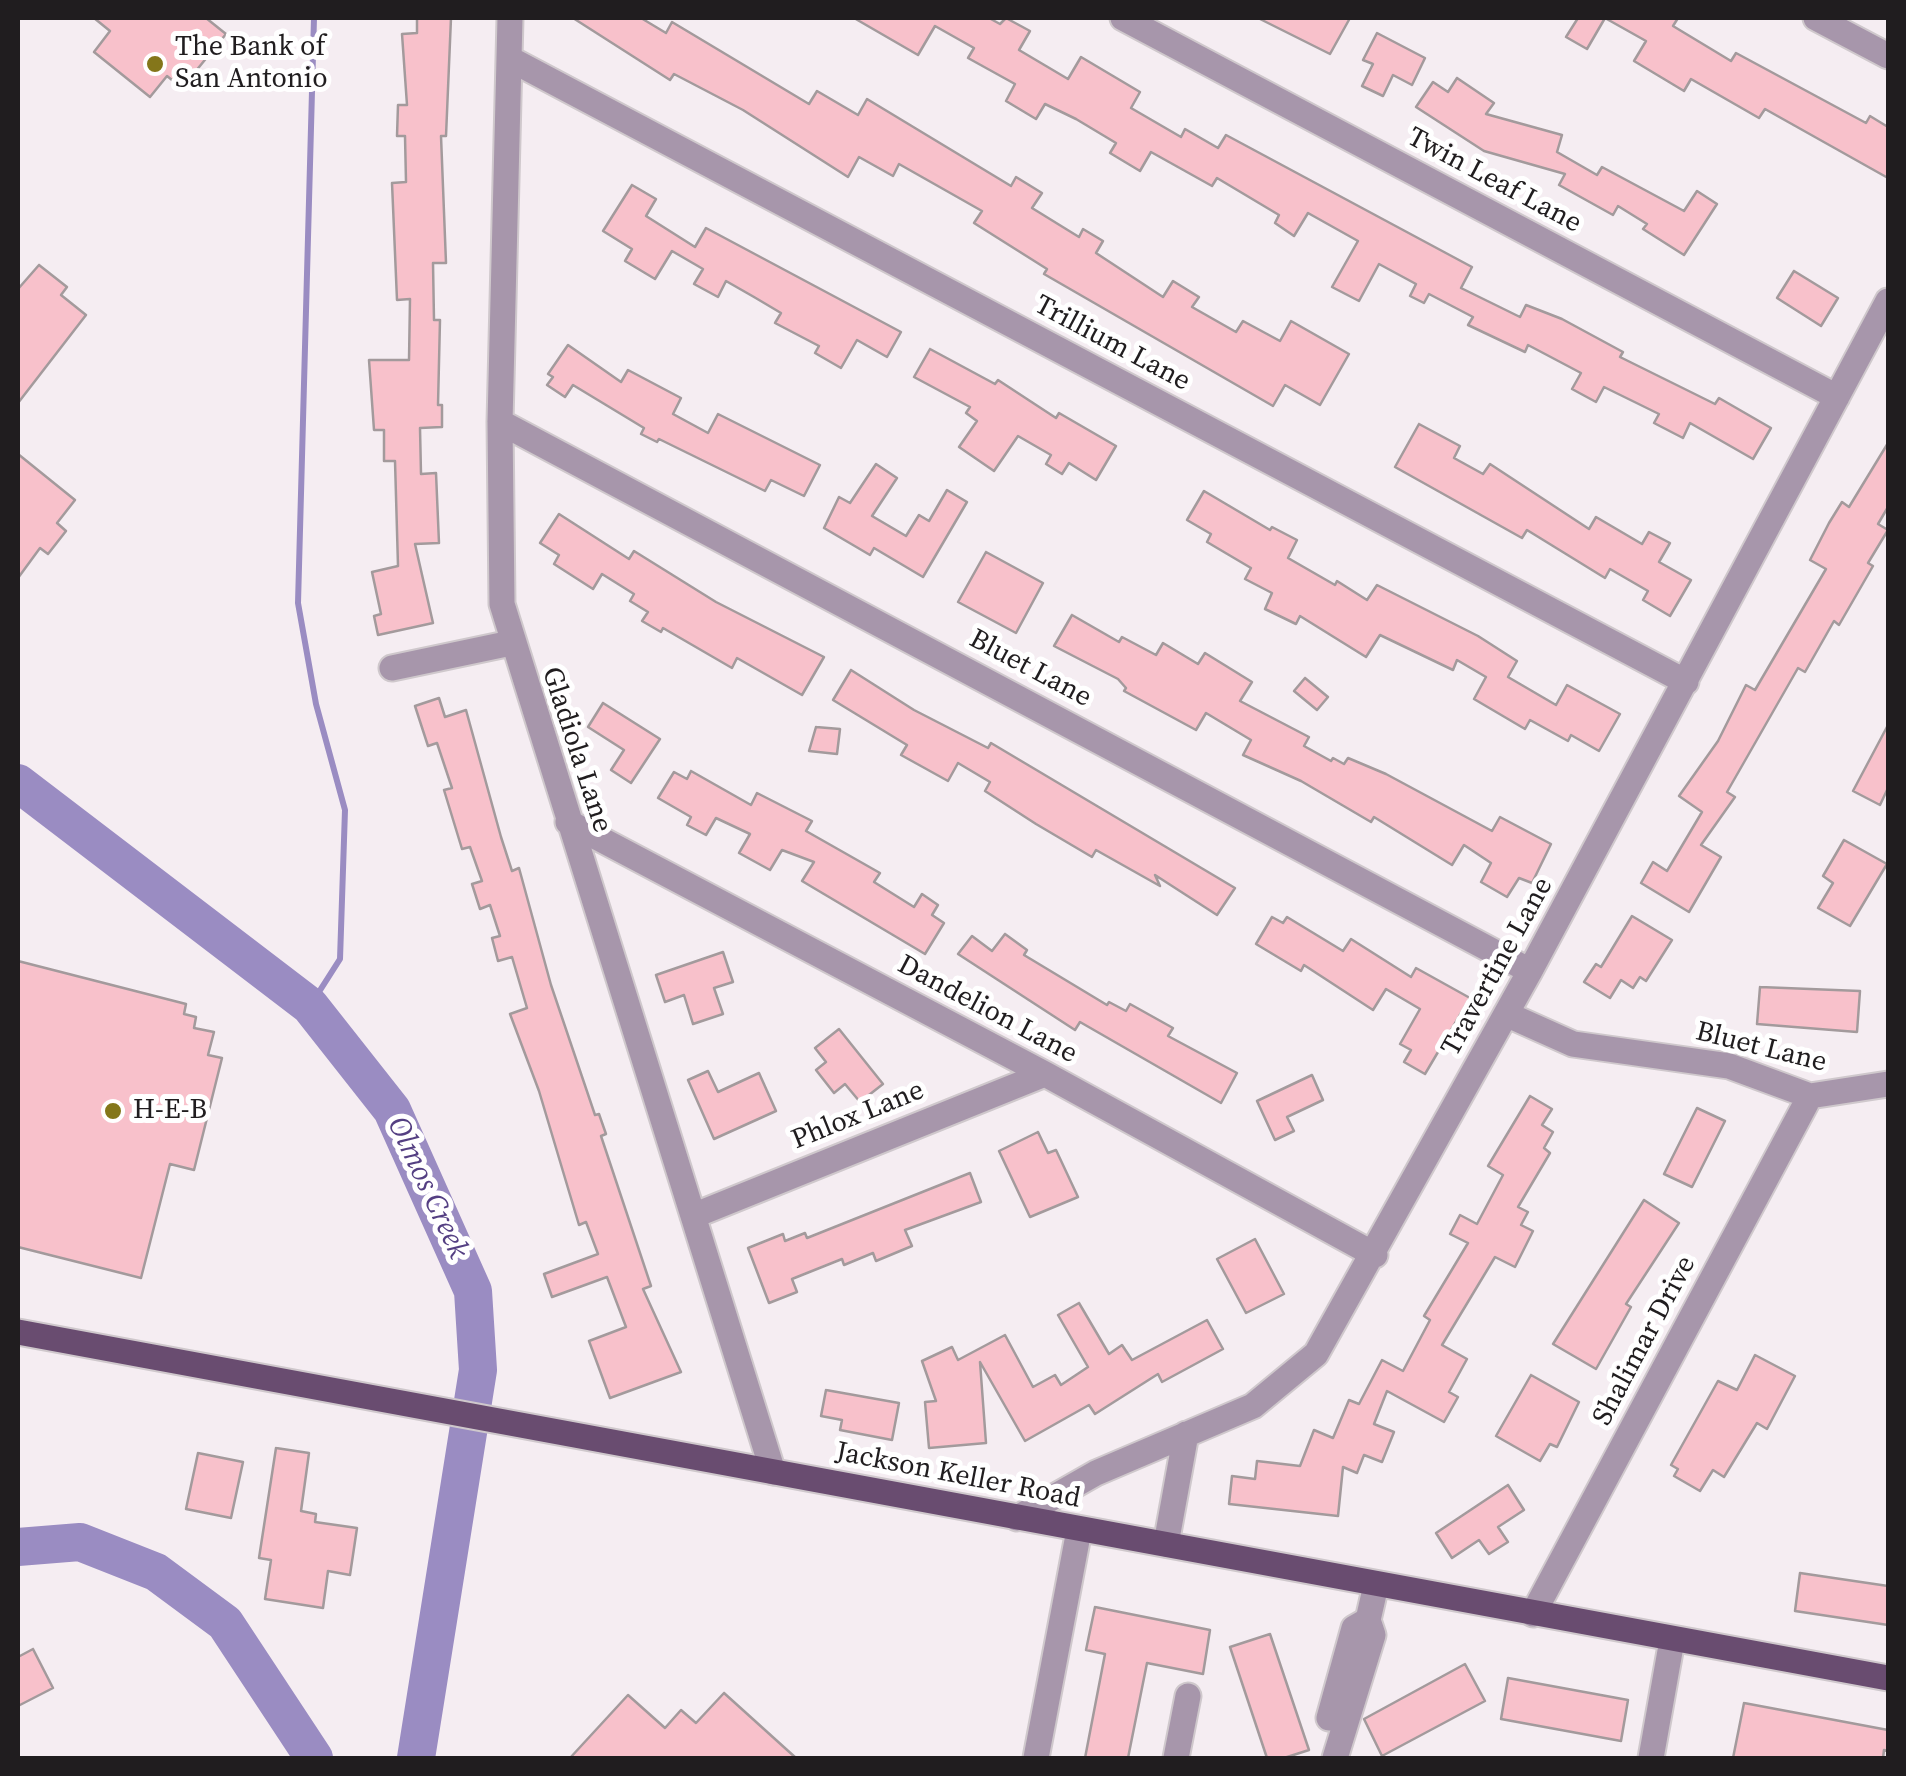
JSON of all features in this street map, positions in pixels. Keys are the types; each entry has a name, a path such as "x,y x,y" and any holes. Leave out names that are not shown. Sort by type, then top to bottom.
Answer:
{"main road":[{"name":"Jackson Keller Road","path":"18,1332 1888,1678"}],"street":[{"name":"Gladiola Lane","path":"510,18 499,573 511,643 773,1472"},
{"name":"Twin Leaf Lane","path":"1123,18 1837,397"},
{"path":"1816,18 1888,56"},
{"name":"Trillium Lane","path":"510,59 1686,682"},
{"name":"Travertine Lane","path":"1016,1518 1096,1473 1254,1406 1316,1354 1375,1255 1530,971 1888,301"},
{"name":"Bluet Lane","path":"500,422 1530,971"},
{"path":"392,668 511,643"},
{"name":"Dandelion Lane","path":"568,822 1045,1074 1375,1255"},
{"name":"Bluet Lane","path":"1506,1014 1573,1044 1729,1066 1810,1096 1888,1084"},
{"name":"Phlox Lane","path":"693,1216 1045,1074"},
{"name":"Shalimar Drive","path":"1533,1614 1810,1096"},
{"path":"1166,1544 1186,1434"},
{"path":"1036,1758 1080,1530"},
{"path":"1334,1758 1373,1635 1368,1620 1376,1585"},
{"path":"1321,1758 1354,1628 1368,1620"},
{"path":"1651,1758 1672,1640"},
{"path":"1176,1758 1188,1696"}],"building":[{"name":"The Bank of San Antonio","path":"94,18 206,18 226,34 182,88 167,76 150,97 94,52 110,31"},
{"path":"417,18 451,18 446,136 441,136 446,263 433,263 434,320 440,320 438,405 442,405 442,427 420,428 421,474 436,473 439,543 415,544 433,623 378,635 374,616 381,614 372,572 398,566 395,461 384,461 384,430 374,430 369,360 409,360 410,299 397,300 392,183 406,182 405,136 397,136 398,105 407,105 402,34 417,33"},
{"path":"573,18 641,18 666,33 672,22 809,104 817,91 858,115 867,99 1011,186 1016,177 1042,193 1032,208 1079,237 1083,229 1103,241 1096,253 1163,297 1173,281 1199,297 1192,307 1236,332 1243,321 1280,341 1291,321 1349,354 1320,405 1285,385 1273,406 1044,274 1047,269 974,223 982,211 899,164 893,176 859,157 848,177 743,110 674,74 670,80"},
{"path":"854,18 989,18 1000,24 1006,18 1030,31 1019,50 1068,79 1081,57 1140,92 1131,108 1181,137 1185,129 1218,148 1226,135 1472,267 1461,288 1520,317 1526,305 1562,319 1623,352 1620,357 1715,404 1719,398 1771,428 1753,459 1690,423 1683,438 1654,423 1659,414 1604,387 1596,402 1572,389 1581,373 1528,345 1525,352 1468,325 1473,317 1429,294 1424,303 1410,296 1416,284 1379,264 1359,301 1332,287 1358,241 1308,213 1294,236 1275,223 1279,215 1217,178 1212,186 1151,152 1140,171 1110,153 1116,143 1076,119 1045,104 1036,119 1006,101 1015,84 968,58 974,48 935,26 918,55"},
{"path":"1258,18 1350,18 1330,54"},
{"path":"1578,18 1605,18 1587,49 1566,37"},
{"path":"1605,18 1678,18 1673,26 1731,61 1736,53 1866,123 1870,116 1888,127 1888,178 1765,109 1759,118 1691,79 1684,91 1634,61 1646,41"},
{"path":"1377,33 1425,58 1412,85 1393,75 1383,96 1362,86 1373,64 1363,60"},
{"path":"1457,78 1494,103 1486,114 1562,135 1557,152 1597,175 1602,167 1684,211 1697,191 1717,204 1684,255 1643,229 1647,224 1618,206 1613,215 1559,185 1565,174 1484,151 1416,107 1433,82 1448,92"},
{"path":"632,185 656,199 646,216 695,247 706,228 901,332 887,357 857,340 841,368 815,353 819,346 775,323 781,313 726,281 718,297 694,284 703,269 672,251 655,279 625,261 632,249 603,231"},
{"path":"39,265 67,287 61,295 86,315 18,403 18,289"},
{"path":"1794,271 1838,298 1821,326 1777,298"},
{"path":"568,345 621,382 628,370 681,398 673,414 708,433 718,414 820,465 804,496 771,480 765,491 659,439 657,442 641,434 644,428 573,385 565,397 547,385 553,377 548,374"},
{"path":"930,349 995,384 998,380 1056,418 1059,413 1116,446 1096,480 1069,463 1062,474 1046,464 1051,455 1018,436 994,471 959,447 977,421 966,413 970,407 914,377"},
{"path":"1419,424 1460,446 1454,458 1483,474 1490,464 1589,529 1596,517 1642,544 1649,532 1670,543 1659,562 1691,580 1670,616 1643,600 1648,591 1610,569 1605,578 1527,530 1522,538 1395,467"},
{"path":"1888,443 1888,507 1878,524 1888,530 1868,563 1873,566 1839,625 1834,621 1805,672 1798,668 1727,792 1735,797 1701,845 1721,857 1689,912 1641,883 1653,862 1667,871 1702,812 1679,796 1718,741 1746,685 1755,690 1826,569 1810,560 1829,523 1842,502 1849,507"},
{"path":"18,454 75,500 57,523 66,531 48,554 40,548 18,578"},
{"path":"876,464 897,478 872,516 906,536 919,515 929,521 947,490 967,502 923,577 874,548 870,555 824,528 839,497 850,503"},
{"path":"1204,491 1270,530 1272,527 1297,540 1288,558 1335,585 1337,581 1367,600 1377,585 1478,636 1517,661 1508,677 1556,705 1567,685 1620,714 1599,751 1571,735 1568,741 1530,720 1525,729 1474,699 1486,677 1457,660 1453,670 1380,635 1366,657 1300,616 1296,624 1265,609 1272,593 1245,579 1251,568 1207,542 1211,534 1187,520"},
{"path":"559,514 629,559 634,551 716,602 824,657 802,695 737,658 732,668 663,628 661,632 642,621 648,612 630,601 634,594 602,574 593,589 554,564 559,555 540,543"},
{"path":"986,552 1043,583 1016,633 958,602"},
{"path":"1072,615 1119,642 1122,637 1156,655 1163,643 1198,664 1205,653 1252,682 1240,701 1309,737 1304,746 1331,761 1333,758 1344,764 1348,758 1492,831 1500,817 1551,844 1532,883 1519,878 1507,897 1481,882 1491,863 1464,845 1452,865 1374,817 1371,822 1301,781 1243,755 1251,740 1206,713 1196,730 1124,691 1126,688 1118,679 1054,646"},
{"path":"851,670 914,710 988,748 991,743 1235,888 1217,915 1155,875 1160,886 1096,850 1092,857 985,791 990,782 958,763 948,781 901,755 907,745 833,700"},
{"path":"1305,678 1328,697 1317,710 1294,691"},
{"path":"439,698 445,717 466,710 512,871 519,868 551,985 595,1115 599,1114 606,1134 601,1136 651,1286 643,1289 681,1372 610,1398 589,1341 626,1327 607,1277 552,1297 544,1274 598,1254 586,1222 579,1225 539,1091 510,1014 527,1008 512,957 498,961 492,938 500,936 490,905 480,909 472,884 482,881 470,847 462,849 444,790 452,788 437,743 428,746 415,706"},
{"path":"603,703 660,739 631,783 611,770 624,750 588,727"},
{"path":"1888,725 1888,788 1880,805 1853,791"},
{"path":"816,727 840,729 837,754 809,751"},
{"path":"691,771 751,805 757,793 812,821 806,831 880,873 874,882 914,907 922,894 938,905 932,915 944,923 925,954 802,881 814,862 782,850 770,870 739,853 750,834 716,818 706,835 687,825 691,817 658,798 674,772 687,779"},
{"path":"1844,840 1887,864 1850,926 1818,908 1833,883 1823,876"},
{"path":"1632,916 1672,940 1646,981 1640,977 1633,988 1621,980 1610,998 1584,982 1596,964 1601,967"},
{"path":"1272,917 1283,923 1287,917 1343,951 1351,939 1411,977 1416,968 1470,998 1425,1074 1404,1062 1411,1050 1400,1044 1420,1009 1386,989 1373,1010 1304,965 1301,971 1256,944"},
{"path":"1005,934 1027,950 1024,955 1107,1005 1109,1002 1126,1011 1130,1004 1173,1028 1168,1036 1237,1073 1221,1103 1080,1022 1075,1030 958,954 972,936 992,951"},
{"path":"723,952 733,982 714,988 723,1014 693,1024 684,995 665,1002 656,975"},
{"name":"H-E-B","path":"18,961 186,1004 184,1014 196,1017 194,1028 214,1032 208,1055 222,1058 194,1170 170,1164 141,1278 18,1247"},
{"path":"1760,987 1860,991 1857,1032 1757,1024"},
{"path":"839,1029 883,1084 860,1102 845,1084 834,1093 816,1070 826,1062 815,1048"},
{"path":"708,1071 718,1092 759,1073 776,1111 714,1139 688,1080"},
{"path":"1312,1075 1323,1100 1287,1117 1294,1131 1275,1140 1257,1101"},
{"path":"1530,1096 1552,1109 1542,1125 1553,1132 1544,1148 1550,1153 1518,1207 1528,1212 1521,1225 1533,1231 1515,1267 1495,1257 1442,1345 1467,1359 1449,1392 1458,1397 1444,1422 1387,1391 1374,1424 1394,1432 1382,1462 1364,1455 1357,1473 1343,1467 1338,1516 1229,1504 1232,1476 1255,1479 1257,1461 1300,1466 1314,1430 1333,1438 1349,1400 1359,1404 1382,1360 1403,1371 1430,1320 1424,1316 1468,1243 1450,1234 1460,1215 1477,1224 1503,1175 1488,1166"},
{"path":"1697,1108 1725,1121 1692,1187 1664,1174"},
{"path":"1038,1132 1048,1153 1056,1150 1078,1197 1030,1217 999,1151"},
{"path":"970,1173 981,1202 905,1230 912,1246 876,1261 873,1253 844,1265 842,1259 792,1279 797,1292 769,1303 748,1248 783,1234 785,1241 805,1233 807,1238"},
{"path":"1644,1200 1679,1223 1626,1304 1631,1307 1596,1369 1553,1344"},
{"path":"1255,1239 1284,1294 1246,1313 1217,1259"},
{"path":"1079,1303 1109,1354 1122,1345 1132,1360 1207,1320 1223,1349 1162,1382 1158,1374 1095,1414 1089,1405 1025,1441 980,1362 986,1443 929,1448 925,1402 936,1401 922,1361 952,1347 958,1360 1005,1335 1033,1387 1055,1375 1061,1385 1088,1367 1058,1315"},
{"path":"1755,1355 1795,1376 1767,1429 1757,1423 1724,1477 1713,1470 1700,1491 1674,1476 1678,1469 1671,1465 1718,1381 1737,1390"},
{"path":"1531,1375 1579,1402 1557,1447 1550,1444 1540,1461 1496,1436"},
{"path":"826,1390 899,1403 892,1440 840,1430 842,1420 821,1416"},
{"path":"276,1448 309,1453 301,1511 316,1514 315,1522 357,1528 350,1575 328,1571 323,1608 265,1599 271,1560 259,1558"},
{"path":"198,1453 243,1462 231,1518 186,1509"},
{"path":"1508,1485 1524,1510 1498,1527 1508,1542 1489,1554 1479,1540 1452,1558 1436,1533"},
{"path":"1800,1573 1888,1586 1888,1625 1795,1611"},
{"path":"1095,1607 1210,1630 1203,1674 1147,1663 1128,1758 1085,1758 1105,1654 1086,1650"},
{"path":"1270,1634 1309,1750 1284,1758 1267,1758 1230,1647"},
{"path":"33,1649 53,1688 18,1706 18,1657"},
{"path":"1465,1664 1485,1701 1382,1756 1364,1719"},
{"path":"1508,1678 1628,1700 1621,1741 1501,1719"},
{"path":"724,1693 796,1758 570,1758 628,1695 665,1728 681,1710 696,1723"},
{"path":"1744,1703 1888,1730 1888,1751 1884,1750 1883,1758 1733,1758"}],"waterway":[{"path":"310,1006 340,959 345,810 316,704 298,603 314,18"},
{"name":"Olmos Creek","path":"18,783 310,1006 392,1110 473,1291 478,1370 416,1758"},
{"path":"18,1547 80,1542 156,1572 225,1623 314,1758"}],"place":[{"name":"The Bank of San Antonio","path":"155,64"},
{"name":"H-E-B","path":"113,1111"}]}
